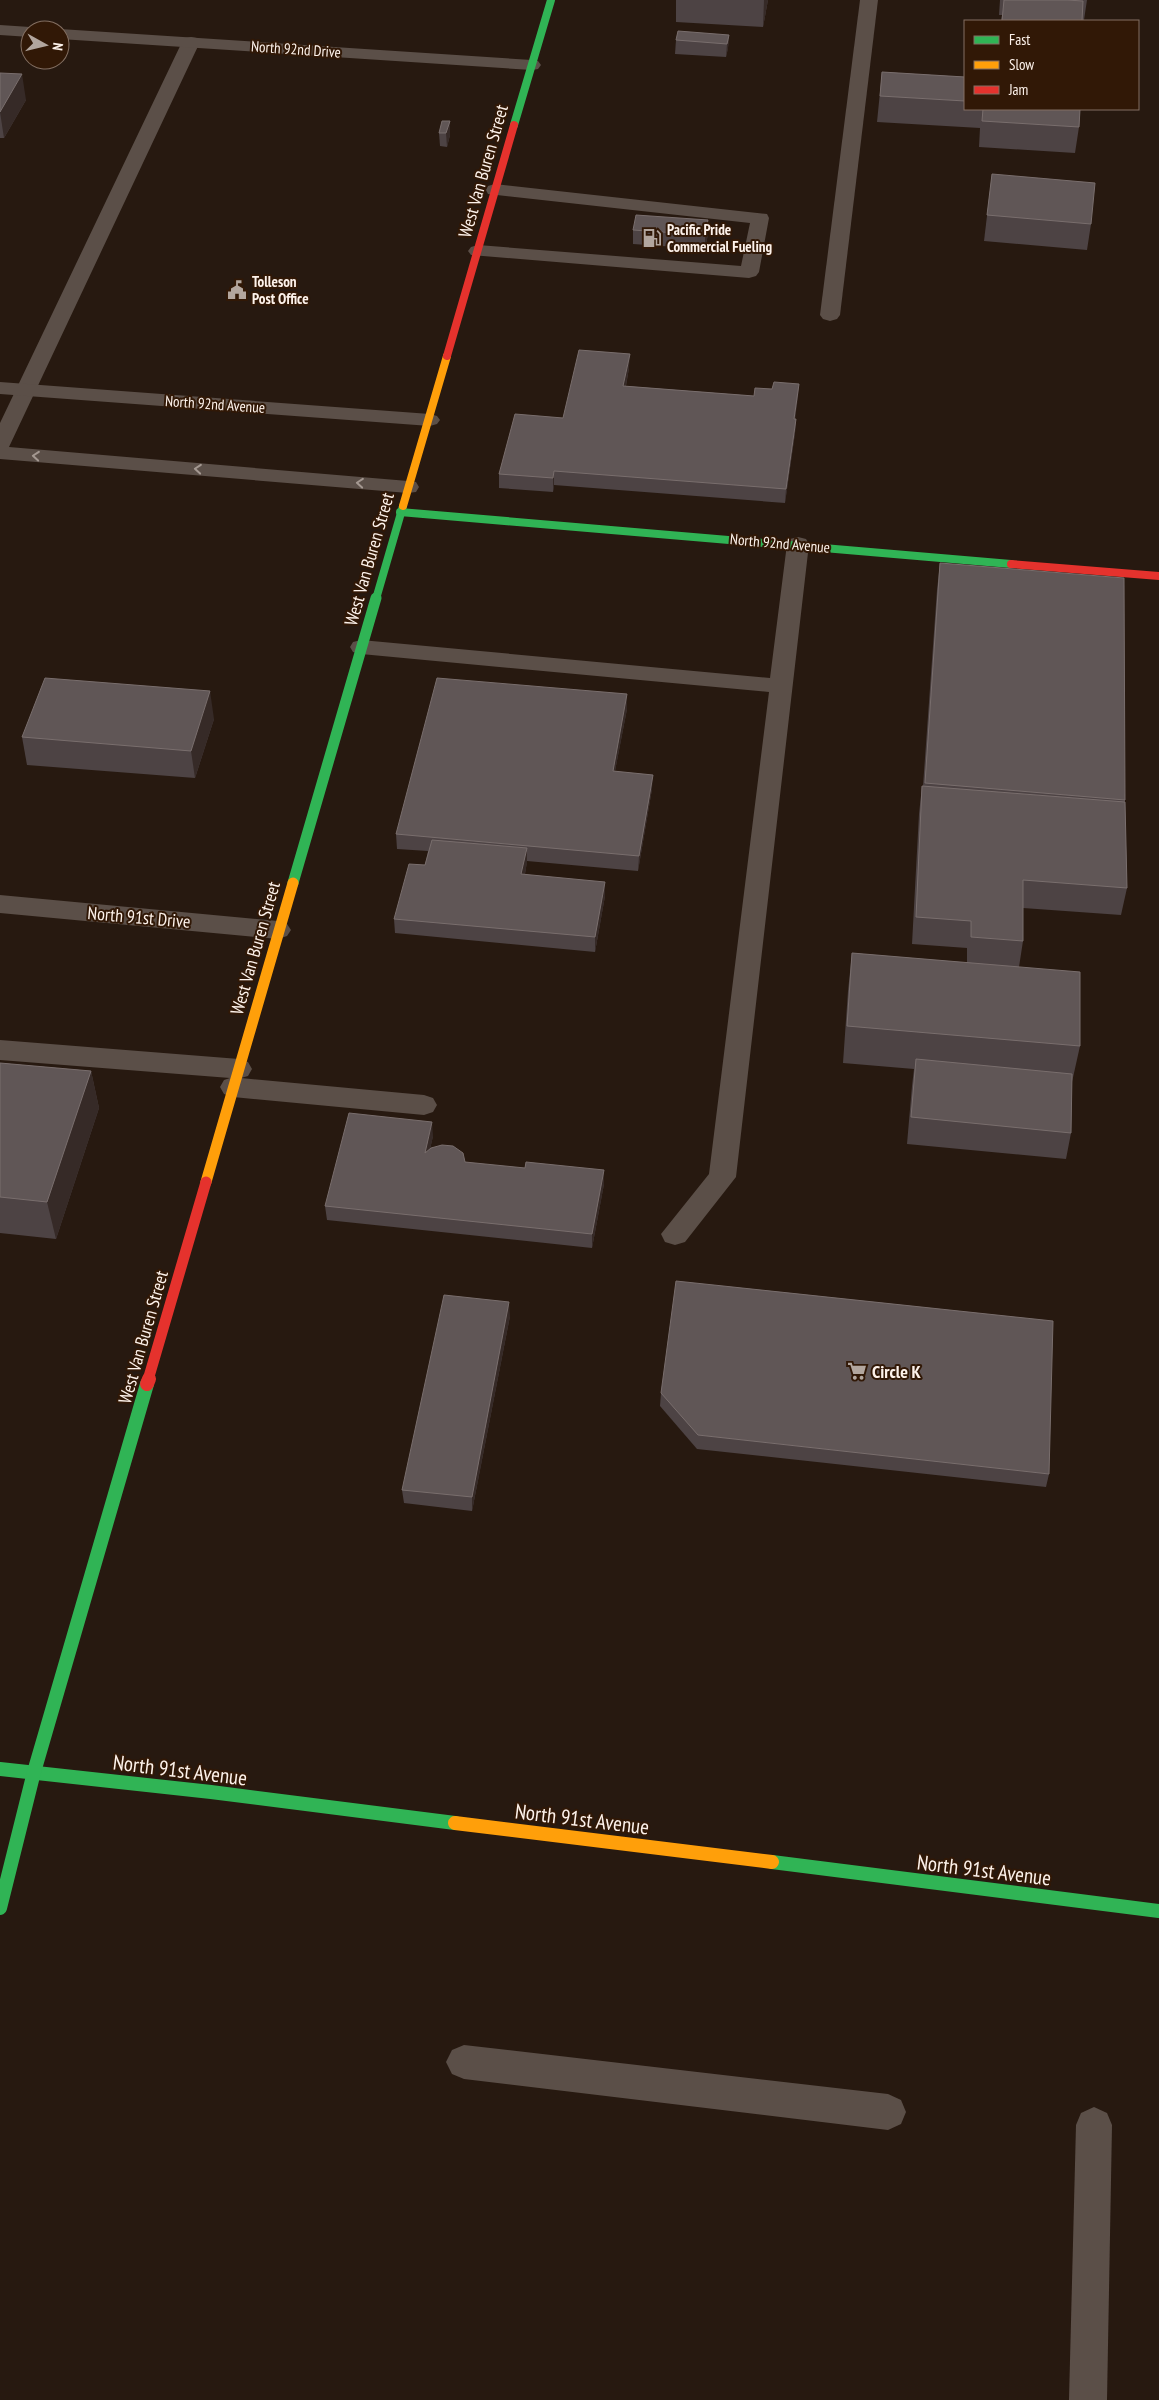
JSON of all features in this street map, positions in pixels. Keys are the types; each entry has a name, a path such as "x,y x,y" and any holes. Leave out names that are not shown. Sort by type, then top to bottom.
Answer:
{"main road":[{"name":"West Van Buren Street","path":"0,1908 34,1772 278,930 400,512 430,420 551,0"},
{"name":"North 92nd Avenue","path":"400,512 798,544 1159,576"},
{"name":"North 91st Avenue","path":"0,1769 1159,1910"}],"street":[{"path":"830,315 869,0"},
{"path":"0,30 20,31"},
{"name":"North 92nd Drive","path":"70,35 532,65"},
{"path":"0,445 191,42"},
{"path":"478,251 749,272 760,218 495,190"},
{"name":"North 92nd Avenue","path":"0,388 430,420"},
{"path":"0,453 408,487"},
{"path":"676,1234 722,1177 779,686 798,544"},
{"path":"361,647 779,686"},
{"name":"North 91st Drive","path":"0,904 278,930"},
{"path":"0,1050 236,1078 424,1106"},
{"path":"464,2062 888,2112"},
{"path":"1088,2400 1094,2125"}],"building":[{"path":"1004,0 1083,1 1082,20 1002,20"},
{"path":"678,31 729,35 727,44 676,40"},
{"path":"882,72 964,77 964,101 880,96"},
{"path":"0,73 22,74 0,112"},
{"path":"983,110 1080,110 1079,127 982,121"},
{"path":"442,121 450,121 446,133 439,133"},
{"path":"992,174 1095,183 1091,224 987,215"},
{"path":"636,215 708,220 705,235 633,230"},
{"path":"579,350 630,354 623,386 754,396 755,388 772,389 774,382 799,384 786,489 554,471 553,478 499,474 515,414 563,418"},
{"path":"940,563 1124,578 1125,800 925,783"},
{"path":"45,678 210,691 191,751 22,737"},
{"path":"437,678 627,694 613,771 653,775 639,856 396,834"},
{"path":"922,786 1125,802 1127,888 1023,880 1023,941 971,937 971,921 916,917"},
{"path":"432,840 527,848 521,874 605,882 595,937 394,919 409,864 425,865"},
{"path":"852,953 1080,972 1080,1046 847,1026"},
{"path":"916,1059 1072,1074 1071,1133 911,1117"},
{"path":"0,1063 91,1071 47,1202 0,1197"},
{"path":"349,1113 432,1122 425,1153 431,1148 442,1145 453,1146 463,1153 465,1162 525,1168 526,1162 604,1170 592,1234 325,1206"},
{"name":"Circle K","path":"676,1281 1053,1321 1049,1474 698,1435 661,1393"},
{"path":"444,1295 509,1302 472,1497 402,1490"}],"traffic: fast":[{"path":"514,125 551,0"},
{"path":"293,883 403,506"},
{"path":"400,512 1011,564"},
{"path":"0,1908 34,1772 147,1384"},
{"path":"0,1769 211,1792 455,1823"},
{"path":"772,1862 1159,1911"}],"traffic: slow":[{"path":"403,506 447,356"},
{"path":"206,1182 293,883"},
{"path":"455,1823 772,1862"}],"traffic: jam":[{"path":"447,356 514,125"},
{"path":"1011,564 1159,576"},
{"path":"147,1384 206,1182"}],"place":[{"name":"Pacific Pride Commercial Fueling","path":"652,238"},
{"name":"Tolleson Post Office","path":"237,290"},
{"name":"Circle K","path":"857,1371"}]}
